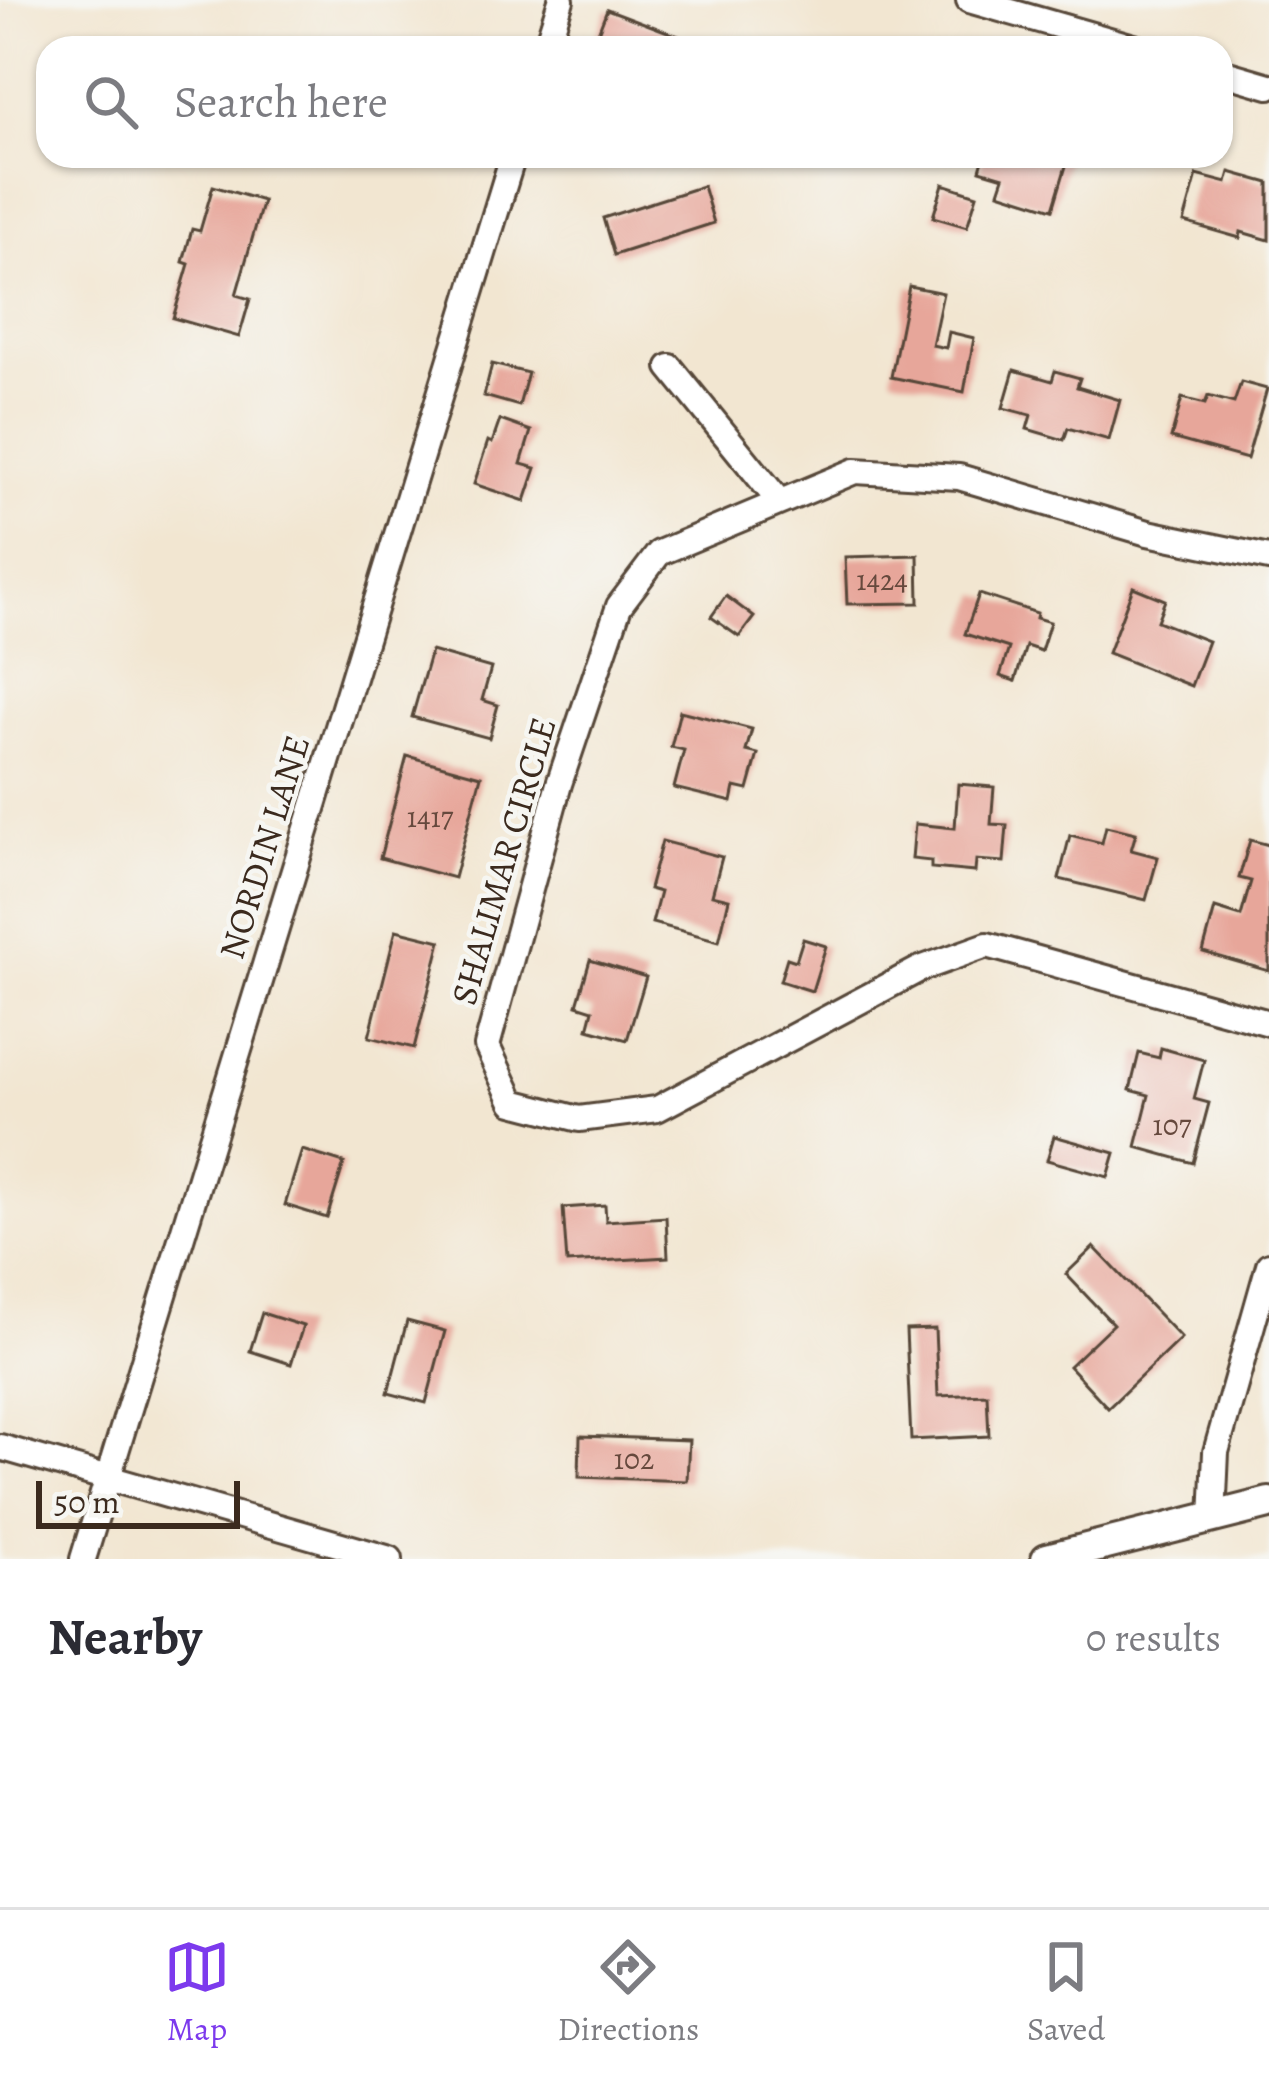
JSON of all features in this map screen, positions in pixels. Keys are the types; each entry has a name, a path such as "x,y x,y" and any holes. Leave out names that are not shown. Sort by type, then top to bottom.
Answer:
{"street":[{"path":"550,36 561,0"},
{"path":"969,0 1095,36"},
{"path":"1233,76 1269,86"},
{"name":"NORDIN LANE","path":"83,1559 509,168"},
{"path":"670,367 778,500"},
{"name":"SHALIMAR CIRCLE","path":"1269,558 1148,533 959,477 855,471 659,554 619,606 560,784 487,1046 513,1102 579,1119 657,1109 920,969 987,945 1269,1023"},
{"path":"1213,1519 1216,1452 1269,1264"},
{"path":"0,1447 390,1559"},
{"path":"1048,1559 1269,1503"}],"building":[{"path":"607,9 678,36 597,36"},
{"path":"1065,168 1053,209 999,192 1004,177 980,170"},
{"path":"1230,172 1269,183 1269,240 1241,232 1240,238 1184,222 1197,175 1227,183"},
{"path":"943,184 977,195 967,227 933,217"},
{"path":"213,186 263,201 236,295 250,299 239,337 173,318 189,264 183,262 192,229 200,231"},
{"path":"703,186 714,223 614,255 603,218"},
{"path":"909,286 943,293 932,345 946,348 949,332 974,338 964,392 891,377"},
{"path":"492,364 528,373 519,406 484,396"},
{"path":"1014,370 1052,381 1055,371 1080,378 1077,387 1120,400 1109,440 1068,428 1064,440 1027,429 1031,415 1003,408"},
{"path":"1241,382 1267,389 1247,459 1171,438 1182,398 1205,404 1208,396 1234,403"},
{"path":"500,420 531,431 521,464 536,468 525,501 474,484"},
{"path":"918,555 919,603 847,604 845,557"},
{"path":"1133,587 1165,600 1157,621 1208,641 1191,686 1108,653"},
{"path":"979,594 1037,613 1036,618 1050,622 1041,651 1026,646 1015,681 1000,676 1009,648 965,634"},
{"path":"726,596 754,617 739,637 711,617"},
{"path":"431,651 491,668 482,700 498,705 489,738 412,717"},
{"path":"680,711 752,729 746,751 758,754 748,790 735,787 732,802 674,788 684,750 671,747"},
{"path":"407,756 481,776 454,878 380,858"},
{"path":"958,784 994,787 991,824 1007,825 1004,862 976,860 975,872 931,868 931,861 912,859 915,824 955,828"},
{"path":"1106,826 1136,833 1131,850 1158,857 1146,900 1059,879 1070,835 1102,843"},
{"path":"1250,840 1269,845 1269,971 1203,952 1215,908 1241,916 1251,881 1239,878"},
{"path":"662,841 722,857 712,895 729,899 719,941 652,923 660,892 649,889"},
{"path":"396,930 441,941 414,1048 369,1037"},
{"path":"803,939 826,946 812,991 780,981 787,958 796,961"},
{"path":"590,960 646,977 627,1040 588,1029 593,1010 577,1005"},
{"path":"1161,1048 1204,1060 1194,1099 1209,1103 1193,1163 1136,1147 1149,1095 1130,1090 1139,1053 1159,1058"},
{"path":"1054,1136 1115,1153 1108,1177 1047,1160"},
{"path":"302,1150 344,1163 327,1218 285,1205"},
{"path":"605,1205 606,1221 666,1217 668,1257 567,1263 563,1208"},
{"path":"1094,1247 1181,1338 1108,1408 1069,1366 1113,1324 1066,1274"},
{"path":"262,1313 303,1326 291,1364 250,1351"},
{"path":"407,1321 445,1331 426,1403 388,1393"},
{"path":"935,1329 938,1396 987,1394 989,1436 911,1440 906,1330"},
{"path":"580,1436 689,1440 687,1481 579,1477"}]}
